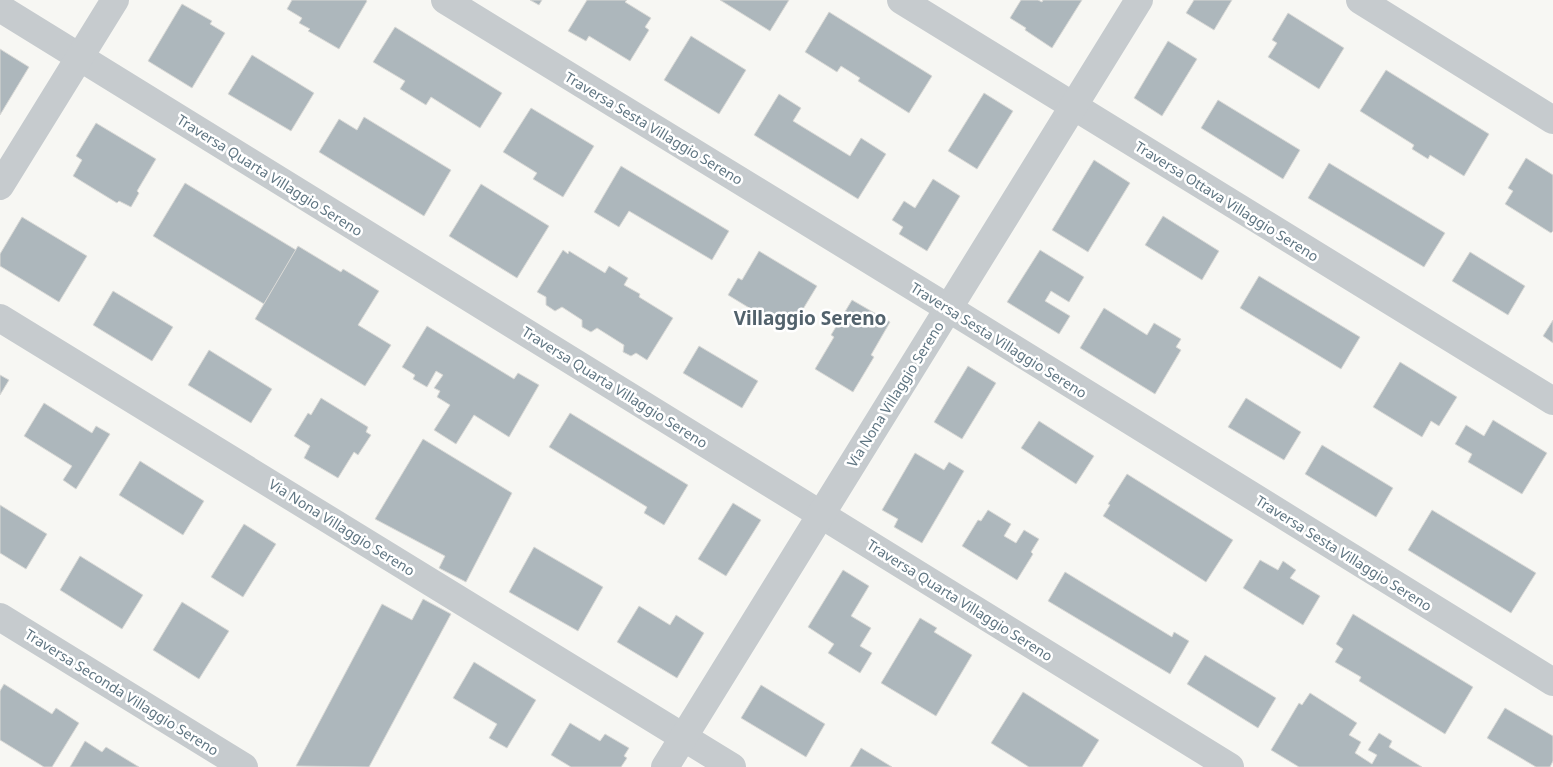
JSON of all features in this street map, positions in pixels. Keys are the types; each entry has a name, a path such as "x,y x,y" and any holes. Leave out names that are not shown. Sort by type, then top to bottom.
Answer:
{"street":[{"path":"0,186 115,0"},
{"name":"Traversa Sesta Villaggio Sereno","path":"444,0 948,308 1553,682"},
{"name":"Traversa Ottava Villaggio Sereno","path":"901,0 1553,401"},
{"name":"Via Nona Villaggio Sereno","path":"665,767 1139,0"},
{"path":"1360,0 1553,120"},
{"name":"Traversa Quarta Villaggio Sereno","path":"0,8 1230,767"},
{"name":"Via Nona Villaggio Sereno","path":"0,318 732,767"},
{"name":"Traversa Seconda Villaggio Sereno","path":"0,617 244,767"}],"building":[{"path":"292,0 367,1 339,49 308,31 310,29 299,23 302,18 287,9"},
{"path":"530,0 542,0 539,5"},
{"path":"587,0 627,0 625,2 651,18 645,27 649,30 630,61 589,36 586,41 568,31"},
{"path":"720,0 789,0 770,31"},
{"path":"1021,0 1038,0 1042,2 1043,0 1082,0 1052,48 1010,18"},
{"path":"1194,0 1232,0 1214,30 1186,13"},
{"path":"182,4 212,21 210,24 225,33 192,88 148,61"},
{"path":"829,12 932,76 909,113 858,81 860,78 841,66 837,72 805,52"},
{"path":"1288,13 1344,48 1319,89 1268,57 1277,43 1272,40"},
{"path":"395,27 502,93 480,128 431,97 426,105 400,89 405,81 373,62"},
{"path":"691,36 746,70 719,114 664,80"},
{"path":"1168,41 1197,59 1162,116 1134,98"},
{"path":"0,49 29,67 0,115"},
{"path":"252,55 314,93 291,131 228,94"},
{"path":"1386,70 1489,134 1464,176 1430,155 1428,159 1412,149 1414,145 1360,111"},
{"path":"984,93 1013,111 977,169 948,151"},
{"path":"779,94 801,108 793,121 850,156 861,138 886,154 858,199 754,135"},
{"path":"1218,100 1300,150 1283,179 1201,128"},
{"path":"531,108 594,146 563,197 533,179 537,173 503,152"},
{"path":"364,117 451,170 424,216 319,152 339,119 357,130"},
{"path":"96,123 156,159 137,191 139,193 131,207 119,201 117,203 73,176 82,160 76,156"},
{"path":"1526,158 1553,175 1553,231 1551,233 1505,204 1513,191 1508,188"},
{"path":"1094,160 1130,183 1088,252 1052,230"},
{"path":"1329,163 1445,233 1424,267 1308,198"},
{"path":"621,166 729,231 712,260 629,211 619,227 594,212"},
{"path":"933,179 960,196 927,251 899,234 903,227 892,220 904,201 915,208"},
{"path":"185,183 296,250 264,304 153,236"},
{"path":"481,184 549,226 517,278 449,236"},
{"path":"1163,216 1219,251 1202,280 1145,245"},
{"path":"22,217 87,256 59,302 0,266 0,254"},
{"path":"298,246 341,272 343,269 379,291 358,325 391,345 365,386 255,319"},
{"path":"563,250 568,254 569,251 605,273 609,266 628,278 624,285 640,294 639,297 673,318 647,360 636,353 631,356 623,352 624,345 597,328 591,332 582,327 582,320 562,307 555,311 546,305 546,297 537,292"},
{"path":"1040,250 1084,277 1069,302 1051,291 1045,301 1070,316 1059,334 1007,302"},
{"path":"759,251 817,286 787,331 728,295 738,278 742,280"},
{"path":"1470,252 1525,286 1508,315 1452,281"},
{"path":"1259,276 1360,337 1341,369 1240,308"},
{"path":"113,291 173,327 152,361 93,325"},
{"path":"852,300 890,322 871,355 874,357 853,392 815,369 834,337 831,335"},
{"path":"1104,308 1147,335 1154,323 1181,339 1176,347 1181,350 1155,394 1080,348"},
{"path":"1553,320 1553,343 1543,336"},
{"path":"427,326 514,379 518,373 539,385 509,437 474,415 456,444 434,430 450,405 437,397 440,391 434,388 443,375 436,371 427,387 413,379 415,375 402,367"},
{"path":"699,346 758,381 742,408 683,373"},
{"path":"209,350 272,389 251,423 188,385"},
{"path":"1400,362 1457,397 1439,426 1431,421 1422,437 1373,407"},
{"path":"968,366 996,383 962,439 934,422"},
{"path":"0,375 9,380 0,395"},
{"path":"321,398 368,427 366,432 371,435 358,455 354,452 338,478 304,458 310,446 294,436 308,413 311,415"},
{"path":"1246,398 1301,432 1284,460 1228,427"},
{"path":"44,403 92,433 96,426 110,434 76,489 63,480 72,466 24,436"},
{"path":"570,413 688,485 664,525 644,513 647,507 549,447"},
{"path":"1493,420 1547,453 1522,494 1468,462 1472,454 1455,444 1466,425 1484,436"},
{"path":"1039,421 1094,456 1076,484 1021,448"},
{"path":"423,439 512,493 466,582 439,568 445,556 375,519"},
{"path":"1322,445 1393,488 1376,517 1305,474"},
{"path":"915,453 944,470 949,462 964,471 922,543 894,527 898,519 882,510"},
{"path":"140,461 204,501 183,535 119,495"},
{"path":"1127,474 1233,540 1206,582 1103,516 1110,505 1108,504"},
{"path":"733,503 761,520 726,576 698,559"},
{"path":"0,505 47,534 26,569 0,553"},
{"path":"988,510 1011,524 1004,536 1016,543 1024,530 1039,539 1031,552 1033,554 1017,580 962,546 978,520 981,521"},
{"path":"1432,510 1536,573 1511,613 1408,550"},
{"path":"244,524 276,544 243,597 211,577"},
{"path":"534,547 603,587 578,631 509,592"},
{"path":"80,556 143,595 122,629 60,590"},
{"path":"1260,560 1278,570 1283,561 1296,570 1290,578 1320,596 1303,625 1243,588"},
{"path":"843,570 869,586 851,616 871,628 860,646 872,653 860,673 828,653 834,644 808,627"},
{"path":"1065,572 1172,637 1174,632 1189,641 1170,674 1048,601"},
{"path":"423,599 451,614 369,767 296,766 382,604 412,620"},
{"path":"182,602 229,631 199,679 153,650"},
{"path":"639,606 670,625 676,615 704,633 677,678 617,642"},
{"path":"1353,614 1473,687 1445,734 1359,681 1361,677 1335,662 1343,649 1336,644"},
{"path":"920,618 937,628 934,632 972,655 936,716 881,683"},
{"path":"1205,655 1276,698 1258,728 1187,684"},
{"path":"474,662 536,700 507,748 489,738 497,724 453,698"},
{"path":"4,684 52,714 56,708 79,723 52,767 44,767 0,740 0,691"},
{"path":"761,685 825,724 806,757 741,718"},
{"path":"1023,692 1099,740 1082,767 1029,767 991,743"},
{"path":"1310,693 1357,723 1349,735 1361,742 1355,753 1372,764 1377,755 1368,750 1379,733 1392,741 1389,747 1422,767 1299,767 1271,750 1299,703 1302,705"},
{"path":"1505,708 1553,736 1553,761 1550,767 1536,767 1487,738"},
{"path":"570,723 600,741 605,734 629,748 624,756 627,758 621,767 571,767 551,755"},
{"path":"85,741 102,752 106,747 139,767 70,767"},
{"path":"861,748 892,767 850,767"}],"district":[{"name":"Villaggio Sereno","path":"810,318"}]}
